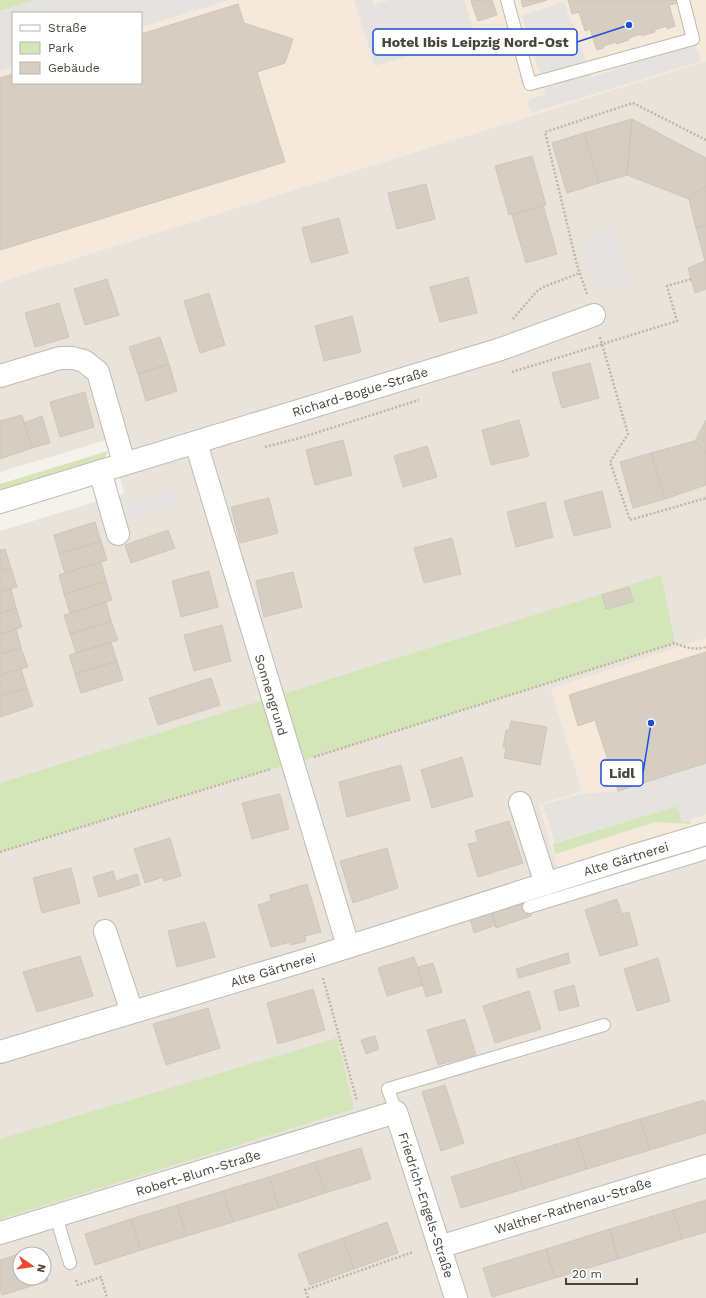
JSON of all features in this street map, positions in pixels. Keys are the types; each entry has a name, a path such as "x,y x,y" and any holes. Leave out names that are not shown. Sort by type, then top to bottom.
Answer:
{"street":[{"name":"Richard-Bogue-Straße","path":"0,502 500,349 594,315"},
{"path":"0,376 60,358 72,358 84,361 98,372 124,463"},
{"name":"Sonnengrund","path":"196,443 348,946"},
{"path":"100,471 118,534"},
{"path":"520,803 546,884"},
{"name":"Alte Gärtnerei","path":"0,1052 316,957 706,834"},
{"path":"104,931 132,1012"},
{"name":"Robert-Blum-Straße","path":"0,1233 396,1112"},
{"name":"Friedrich-Engels-Straße","path":"396,1112 456,1298"},
{"name":"Walther-Rathenau-Straße","path":"439,1247 706,1166"}],"lane":[{"path":"507,0 530,84 693,39 682,0"},
{"path":"529,907 706,853"},
{"path":"396,1112 388,1089 604,1025"},
{"path":"56,1216 70,1263"}],"path":[{"path":"706,140 633,103 545,132 577,266 594,315 628,434 610,462 630,520 706,498"},
{"path":"603,345 677,321 667,286 691,279"},
{"path":"0,852 246,776 292,764 676,643 693,649 706,647"},
{"path":"316,957 364,1122"},
{"path":"308,1298 305,1290 413,1252"},
{"path":"70,1263 78,1285 101,1277 107,1298"}],"shaded area":[{"path":"0,0 706,0 706,61 0,282"},
{"path":"36,0 229,0 142,27 142,12 12,12 12,67 0,71 0,11"},
{"path":"354,0 372,0 374,5 390,0 464,0 475,36 375,66"},
{"path":"564,2 592,77 694,43 701,61 531,113 527,101 546,94 522,16"},
{"path":"706,61 706,638 551,689 582,791 539,805 565,891 706,847 706,1298 0,1298 0,531 124,493 110,439 0,472 0,282"},
{"path":"613,230 628,281 595,293 580,240"},
{"path":"178,488 183,502 132,518 128,504"},
{"path":"706,638 706,847 565,891 539,805 582,791 551,689"},
{"path":"706,763 706,814 682,822 677,806 555,843 543,805 582,794 618,791"}],"green space":[{"path":"0,0 36,0 0,11"},
{"path":"108,451 106,456 101,460 0,491 0,484"},
{"path":"661,575 675,643 292,764 246,776 0,852 0,783"},
{"path":"677,806 682,822 690,820 690,824 655,822 555,854 553,844"},
{"path":"337,1038 354,1109 0,1219 0,1139"}],"building":[{"path":"492,0 497,15 478,21 471,1"},
{"path":"521,0 547,0 523,7"},
{"path":"568,0 676,0 677,3 669,5 675,26 667,29 667,26 642,36 641,34 617,44 616,42 603,46 604,48 597,50 590,29 585,31 579,12 572,14"},
{"path":"238,4 244,23 293,39 285,63 257,72 285,162 0,250 0,78 12,74 12,84 142,84 142,34"},
{"path":"632,119 706,158 706,186 689,199 627,175"},
{"path":"632,119 627,175 599,183 584,133"},
{"path":"584,133 599,183 567,193 552,143"},
{"path":"532,156 546,205 509,215 495,166"},
{"path":"426,184 435,219 397,229 388,193"},
{"path":"706,186 706,225 696,228 689,199"},
{"path":"543,205 557,254 526,263 512,215"},
{"path":"339,218 348,253 311,263 302,228"},
{"path":"706,225 706,261 705,261 696,228"},
{"path":"705,261 706,289 695,293 688,268"},
{"path":"468,277 477,313 440,322 430,287"},
{"path":"107,279 119,315 85,325 74,289"},
{"path":"209,293 225,345 200,353 184,301"},
{"path":"59,303 69,337 35,347 25,313"},
{"path":"352,316 361,352 324,361 315,326"},
{"path":"160,337 169,364 138,374 129,347"},
{"path":"590,363 599,398 562,408 552,373"},
{"path":"169,364 177,391 146,401 138,374"},
{"path":"85,392 94,427 60,437 50,402"},
{"path":"22,415 32,448 0,459 0,421"},
{"path":"42,416 50,443 32,448 24,423"},
{"path":"519,420 529,456 491,465 482,430"},
{"path":"706,420 706,453 695,441"},
{"path":"343,440 352,475 315,485 306,450"},
{"path":"695,441 706,453 706,485 665,499 651,453"},
{"path":"427,446 437,477 403,487 394,456"},
{"path":"651,453 665,499 633,508 620,462"},
{"path":"602,491 611,527 574,536 564,501"},
{"path":"269,498 278,533 240,543 231,507"},
{"path":"545,502 553,537 516,547 507,512"},
{"path":"95,522 101,541 59,554 54,535"},
{"path":"168,530 175,548 131,563 125,545"},
{"path":"452,538 461,574 424,583 414,548"},
{"path":"101,541 107,560 65,573 59,554"},
{"path":"5,549 11,568 0,571 0,550"},
{"path":"101,562 106,581 64,594 59,575"},
{"path":"11,568 17,587 0,592 0,571"},
{"path":"209,571 218,607 181,617 172,581"},
{"path":"293,572 302,607 264,617 256,581"},
{"path":"106,581 112,600 70,613 64,594"},
{"path":"629,587 633,602 606,609 602,595"},
{"path":"11,589 16,608 0,613 0,592"},
{"path":"106,602 111,621 70,634 64,615"},
{"path":"16,608 22,627 0,634 0,613"},
{"path":"111,621 118,640 76,653 70,634"},
{"path":"222,625 231,661 194,671 184,635"},
{"path":"16,629 21,648 0,654 0,634"},
{"path":"111,642 117,661 75,674 69,655"},
{"path":"21,648 28,667 0,675 0,654"},
{"path":"706,652 706,763 618,791 595,720 578,726 569,695"},
{"path":"117,661 123,680 81,693 75,674"},
{"path":"21,669 27,688 0,696 0,675"},
{"path":"211,678 220,705 158,725 149,698"},
{"path":"27,688 33,706 0,717 0,696"},
{"path":"511,721 547,727 540,765 504,758 506,748 503,747 506,730 509,730"},
{"path":"462,757 473,796 432,808 421,770"},
{"path":"401,765 410,800 347,817 339,782"},
{"path":"280,794 289,829 252,839 242,803"},
{"path":"509,821 523,863 478,877 468,844 478,842 475,831"},
{"path":"170,838 181,876 164,881 163,877 145,883 134,849"},
{"path":"387,848 398,888 353,903 340,861"},
{"path":"71,868 80,903 42,913 33,878"},
{"path":"113,871 116,881 137,874 140,885 99,897 93,877"},
{"path":"307,884 321,932 305,936 306,941 291,945 290,942 271,947 258,905 271,901 270,895"},
{"path":"617,899 622,914 629,912 638,945 600,956 585,910"},
{"path":"527,902 531,916 496,928 492,913"},
{"path":"492,913 496,925 474,933 470,919"},
{"path":"205,922 215,957 177,967 168,931"},
{"path":"568,953 570,963 519,978 516,969"},
{"path":"80,956 93,996 37,1012 23,972"},
{"path":"414,957 423,985 387,996 378,968"},
{"path":"658,958 670,1001 637,1011 624,969"},
{"path":"433,963 442,992 426,997 418,967"},
{"path":"574,985 579,1006 559,1011 554,991"},
{"path":"313,989 325,1030 278,1044 267,1003"},
{"path":"529,991 541,1029 495,1043 483,1006"},
{"path":"208,1008 220,1048 166,1065 153,1024"},
{"path":"465,1019 476,1055 438,1065 427,1030"},
{"path":"375,1036 379,1049 366,1054 361,1040"},
{"path":"445,1085 464,1143 441,1151 422,1092"},
{"path":"704,1100 706,1107 706,1133 650,1150 640,1119"},
{"path":"640,1119 650,1150 587,1169 577,1138"},
{"path":"577,1138 587,1169 524,1189 514,1157"},
{"path":"361,1148 371,1179 325,1193 315,1162"},
{"path":"514,1157 524,1189 461,1208 451,1177"},
{"path":"315,1162 325,1193 279,1208 269,1177"},
{"path":"269,1177 279,1208 233,1222 223,1191"},
{"path":"223,1191 233,1222 187,1236 177,1205"},
{"path":"706,1200 706,1232 682,1239 673,1210"},
{"path":"177,1205 187,1236 141,1250 131,1219"},
{"path":"673,1210 682,1239 618,1259 610,1229"},
{"path":"131,1219 141,1250 95,1265 85,1234"},
{"path":"387,1222 398,1253 354,1269 343,1238"},
{"path":"610,1229 618,1259 555,1278 546,1249"},
{"path":"343,1238 354,1269 310,1285 298,1254"},
{"path":"546,1249 555,1278 492,1297 483,1268"},
{"path":"12,1256 12,1286 32,1286 2,1295 0,1290 0,1260"}],"place":[{"name":"Hotel Ibis Leipzig Nord-Ost","path":"629,25"},
{"name":"Lidl","path":"651,723"}]}
